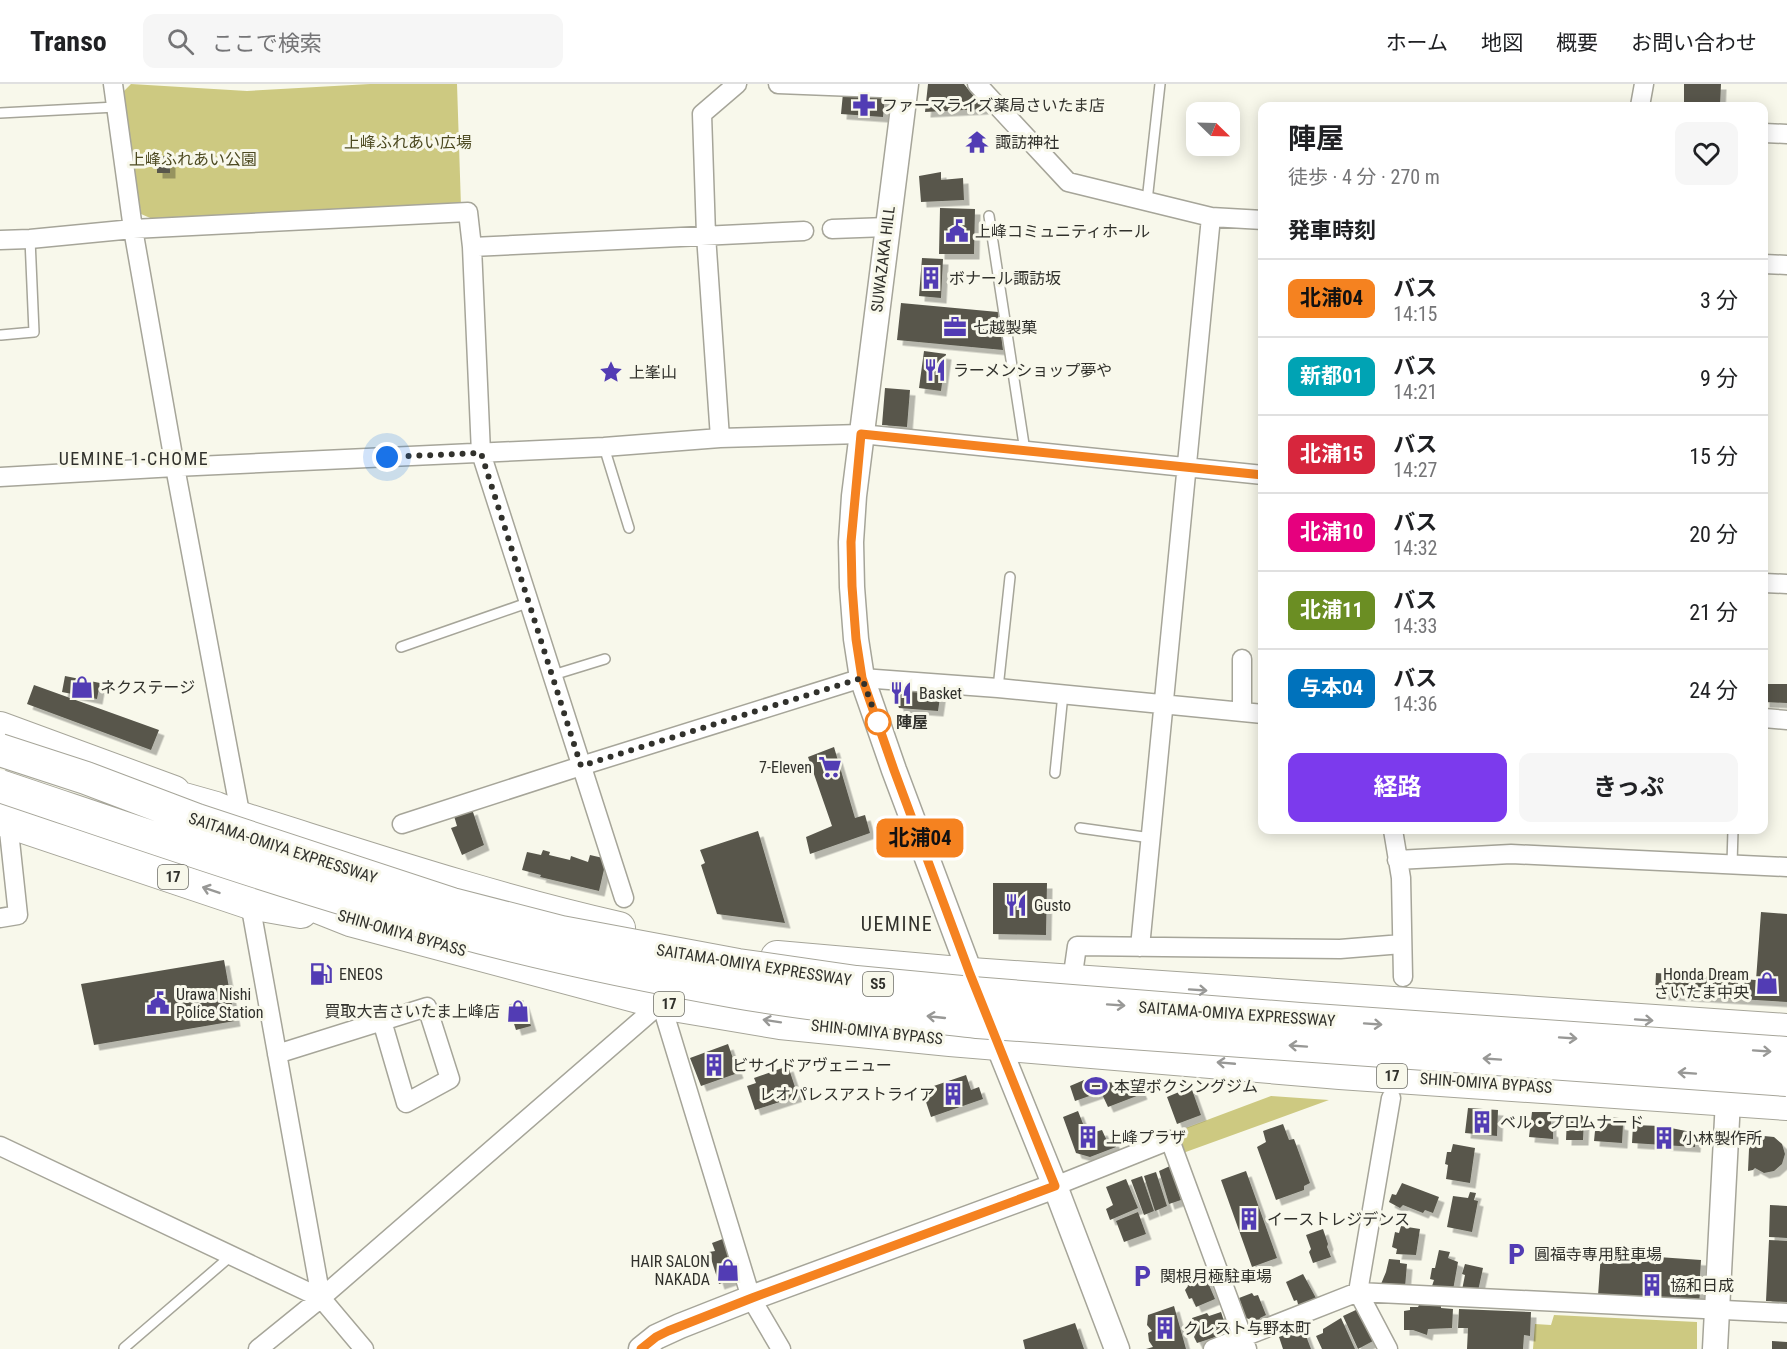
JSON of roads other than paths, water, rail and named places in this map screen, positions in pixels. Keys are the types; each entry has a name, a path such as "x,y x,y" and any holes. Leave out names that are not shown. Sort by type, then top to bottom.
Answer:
{"highway":[{"path":"0,728 229,813"},
{"path":"0,741 86,778"},
{"path":"0,748 229,813 553,914 734,953 970,974 1787,1030"},
{"name":"SAITAMA-OMIYA EXPRESSWAY","path":"0,748 197,820 452,904 561,932 738,964 856,982 972,993 1312,1020 1787,1053"},
{"name":"SAITAMA-OMIYA EXPRESSWAY","path":"0,788 279,879 450,930 566,958 737,992 977,1022 1787,1080"},
{"name":"SHIN-OMIYA BYPASS","path":"0,788 350,920 661,1003 780,1023 997,1043 1340,1073 1787,1104"},
{"name":"17","path":"4,820 250,903 350,920"}],"main road":[{"name":"SUWAZAKA HILL","path":"906,87 861,434 851,542 856,639 862,678 970,974 1117,1349"},
{"path":"1715,1349 1728,1100"},
{"path":"640,1349 656,1337 752,1298 1055,1186"}],"street":[{"path":"113,84 133,229 175,467 229,813"},
{"path":"720,438 706,235 702,114 737,84"},
{"path":"778,84 906,87"},
{"path":"976,84 1068,182 1211,217 1258,220"},
{"path":"1641,102 1644,84"},
{"path":"1768,133 1787,134"},
{"path":"0,240 133,229 468,213 472,247 481,453 624,898"},
{"path":"1140,947 1211,217"},
{"path":"832,229 887,227"},
{"path":"472,247 804,231"},
{"path":"1768,264 1787,265"},
{"path":"0,477 604,447 720,438 861,434 1258,474"},
{"path":"1768,583 1787,585"},
{"path":"1242,659 1242,712"},
{"path":"402,824 862,678 998,688 1258,714"},
{"path":"1768,718 1787,720"},
{"path":"0,918 18,915 4,820"},
{"path":"1394,834 1401,878 1403,977"},
{"path":"1397,860 1511,854 1787,867"},
{"path":"235,875 250,903 321,1298"},
{"path":"1072,981 1077,946 1340,949 1401,944"},
{"path":"258,1349 321,1298 661,1003 752,1298 781,1349"},
{"path":"277,1054 427,1007 450,1079 406,1103 381,1022"},
{"path":"1388,1349 1358,1292 1391,1098"},
{"path":"1055,1186 1170,1140 1245,1344"},
{"path":"0,1146 321,1298 364,1349"},
{"path":"1213,1349 1245,1344 1358,1292 1787,1313"}],"lane":[{"path":"1147,201 1160,84"},
{"path":"0,112 116,107"},
{"path":"989,216 1025,451"},
{"path":"1,335 34,332 30,239"},
{"path":"604,447 629,528"},
{"path":"998,688 1010,577"},
{"path":"401,646 530,602"},
{"path":"553,675 605,659"},
{"path":"1055,773 1063,694"},
{"path":"1080,828 1151,838"},
{"path":"1732,864 1733,834"},
{"path":"124,1348 232,1255"}],"place":[{"name":"ファーマライズ薬局さいたま店","path":"864,105"},
{"name":"諏訪神社","path":"977,142"},
{"name":"上峰コミュニティホール","path":"957,231"},
{"name":"ボナール諏訪坂","path":"931,278"},
{"name":"七越製菓","path":"955,327"},
{"name":"ラーメンショップ夢や","path":"935,370"},
{"name":"上峯山","path":"611,372"},
{"name":"ネクステージ","path":"82,687"},
{"name":"Basket","path":"901,693"},
{"name":"陣屋","path":"878,722"},
{"name":"7-Eleven","path":"830,767"},
{"name":"Gusto","path":"1016,905"},
{"name":"ENEOS","path":"321,974"},
{"name":"Honda Dream さいたま中央","path":"1767,983"},
{"name":"Urawa Nishi Police Station","path":"158,1003"},
{"name":"買取大吉さいたま上峰店","path":"518,1011"},
{"name":"ビサイドアヴェニュー","path":"714,1065"},
{"name":"本望ボクシングジム","path":"1096,1086"},
{"name":"レオパレスアストライア","path":"953,1094"},
{"name":"ベル・プロムナード","path":"1482,1122"},
{"name":"上峰プラザ","path":"1088,1137"},
{"name":"小林製作所","path":"1664,1138"},
{"name":"イーストレジデンス","path":"1249,1219"},
{"name":"圓福寺専用駐車場","path":"1516,1254"},
{"name":"HAIR SALON NAKADA","path":"728,1270"},
{"name":"関根月極駐車場","path":"1142,1276"},
{"name":"協和日成","path":"1652,1285"},
{"name":"クレスト与野本町","path":"1165,1328"}],"district":[{"name":"UEMINE 1-CHOME","path":"134,458"},
{"name":"UEMINE","path":"897,924"}],"park label":[{"name":"上峰ふれあい広場","path":"408,142"},
{"name":"上峰ふれあい公園","path":"193,159"}]}
